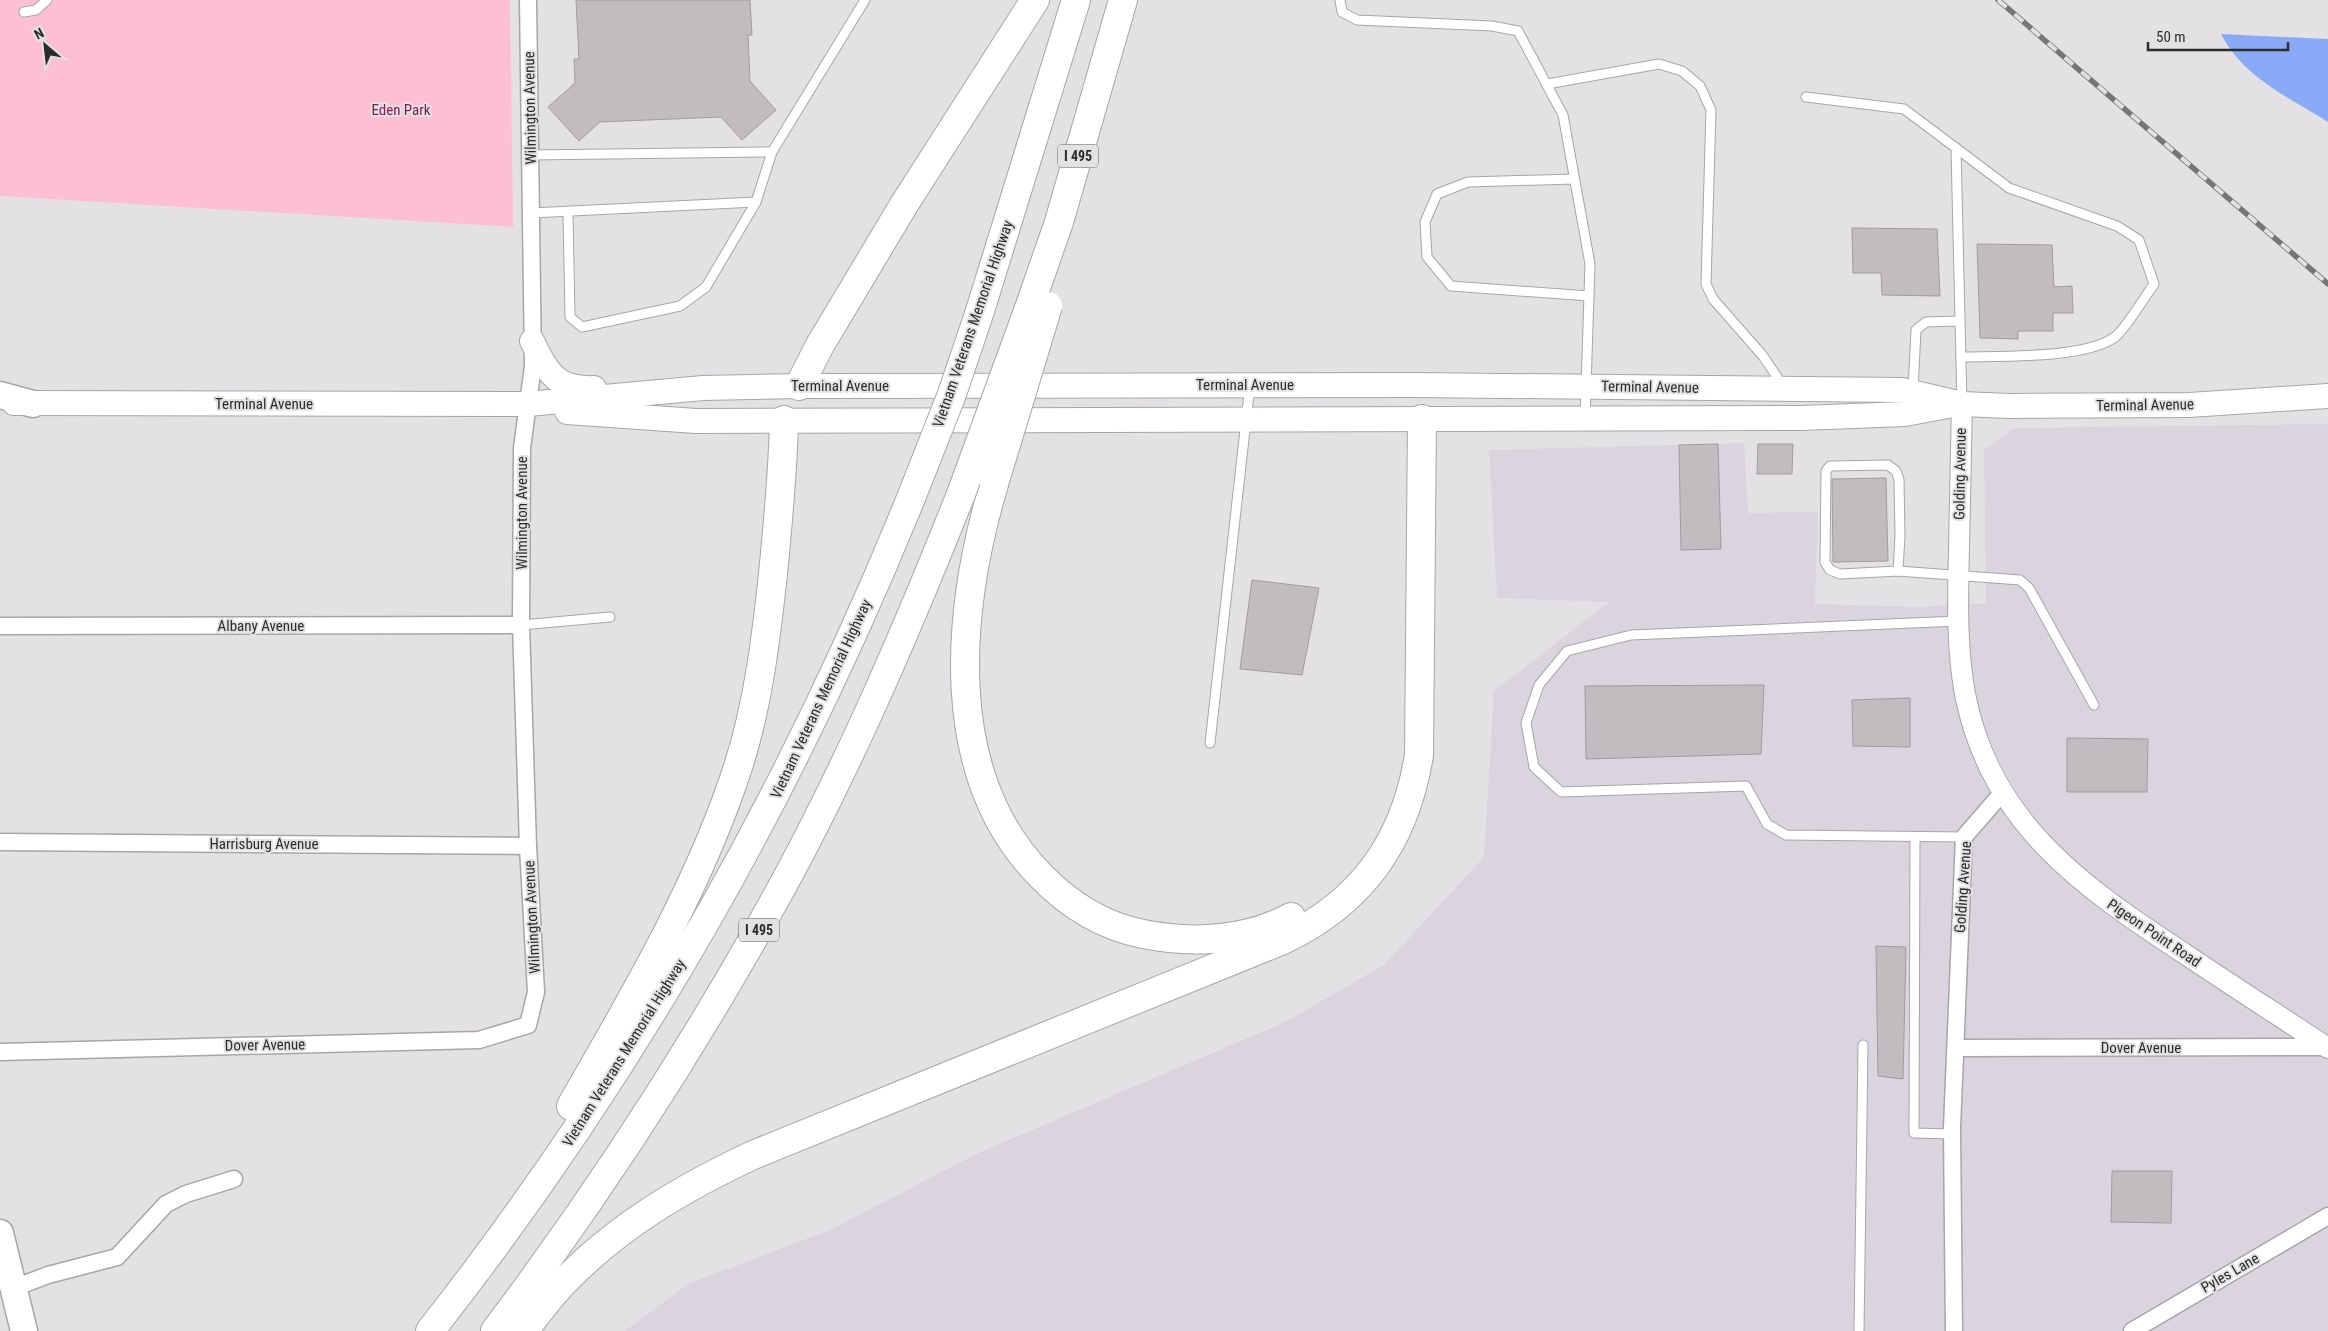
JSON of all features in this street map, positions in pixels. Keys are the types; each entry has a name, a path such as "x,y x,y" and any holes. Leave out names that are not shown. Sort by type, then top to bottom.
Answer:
{"highway":[{"path":"799,386 820,345 905,203 1035,0"},
{"name":"Vietnam Veterans Memorial Highway","path":"430,1331 468,1282 570,1140 661,998 708,918 775,796 849,643 911,498 952,394 980,311 1076,0"},
{"name":"I 495","path":"495,1331 557,1249 623,1152 682,1060 763,922 811,830 910,621 1038,309 1059,222 1123,0"},
{"path":"1038,309 983,527 972,582 965,674 969,720 977,762 990,800 999,819 1032,867 1062,896 1096,918 1131,931 1152,936 1194,939 1253,932 1288,919 1304,910 1336,885 1367,848 1389,805 1398,767 1402,730 1413,419"},
{"path":"524,1331 554,1293 596,1252 648,1211 705,1178 753,1155 1276,943 1315,923 1343,902 1355,890 1379,862 1397,831 1409,801 1419,755 1413,419"},
{"path":"468,1282 633,999 702,858 738,767 763,661 783,475 784,420"}],"main road":[{"path":"532,341 546,370 564,384 578,389 669,384 703,388"},
{"name":"Terminal Avenue","path":"0,403 528,404 703,388 799,386 1415,385 1902,390 1962,404"},
{"path":"1413,419 1415,385"},
{"path":"784,420 799,386"},
{"path":"0,395 34,404"},
{"name":"Terminal Avenue","path":"528,404 570,412 696,421 1585,419 1801,418 1905,414 1962,404 2189,405 2328,396"},
{"path":"0,1233 3,1258 14,1288 24,1331"}],"street":[{"name":"Wilmington Avenue","path":"528,0 533,366 522,448 522,625 528,846 536,992 528,1025"},
{"name":"Golding Avenue","path":"1954,1331 1952,1134 1964,838 2003,792 1988,764 1975,732 1961,665 1958,576 1962,404"},
{"name":"Albany Avenue","path":"0,626 522,625"},
{"name":"Pigeon Point Road","path":"2003,792 2023,822 2040,842 2085,885 2130,918 2328,1048"},
{"name":"Harrisburg Avenue","path":"0,842 528,846"},
{"name":"Dover Avenue","path":"0,1052 479,1040 528,1025"},
{"name":"Dover Avenue","path":"1956,1048 2328,1048"},
{"path":"14,1288 48,1275 117,1257 166,1204 186,1194 234,1179"},
{"name":"Pyles Lane","path":"2132,1331 2328,1216"}],"lane":[{"path":"24,12 36,10 47,0"},
{"path":"568,212 570,317 582,326 680,306 706,287 756,202 772,152 865,0"},
{"path":"1340,0 1342,12 1357,20 1492,26 1518,31 1563,115 1590,264 1585,419"},
{"path":"1547,84 1659,64 1682,71 1700,86 1711,110 1706,284 1713,299 1763,356 1784,388"},
{"path":"1806,97 1904,109 2009,188 2117,226 2139,240 2154,284 2116,336 2090,349 2022,355 1961,357"},
{"path":"1956,148 1962,404"},
{"path":"530,155 772,152"},
{"path":"1574,179 1468,182 1436,194 1425,222 1427,257 1451,286 1589,296"},
{"path":"531,213 756,202"},
{"path":"1913,393 1916,330 1926,322 1960,321"},
{"path":"1210,743 1250,385"},
{"path":"1898,571 1900,526 1899,480 1896,471 1888,465 1830,466 1826,471 1825,562 1830,570 1840,574 1898,571 2020,580 2029,588 2094,705"},
{"path":"522,625 610,617"},
{"path":"1959,621 1632,635 1568,651 1540,684 1526,723 1534,767 1561,792 1746,786 1767,824 1786,835 1964,838"},
{"path":"1916,837 1914,1132 1952,1134"},
{"path":"1859,1331 1863,1045"}],"shaded area":[{"path":"2328,424 2328,1331 625,1331 688,1284 830,1230 976,1154 1285,1022 1384,965 1484,857 1494,691 1609,602 1497,598 1489,450 1744,443 1748,513 1818,512 1815,604 1921,607 1986,603 1984,450 2015,428"}],"green space":[{"name":"Eden Park","path":"0,0 510,0 513,227 0,196"}],"water":[{"path":"2221,34 2328,39 2328,122 2282,95 2254,74 2230,49"}],"building":[{"path":"576,0 750,0 752,35 748,35 750,81 776,110 742,140 721,117 600,122 579,141 548,107 575,83 574,59 579,59"},
{"path":"1852,228 1937,229 1940,296 1882,295 1881,273 1853,273"},
{"path":"1977,244 2052,245 2054,287 2072,286 2073,313 2053,313 2053,331 2018,331 2018,339 1980,338"},
{"path":"1718,444 1721,549 1681,550 1679,445"},
{"path":"1758,444 1793,444 1792,474 1757,474"},
{"path":"1886,478 1888,561 1833,562 1832,479"},
{"path":"1252,580 1319,588 1302,675 1240,669"},
{"path":"1764,685 1761,754 1586,759 1585,686"},
{"path":"1910,698 1910,747 1853,746 1852,700"},
{"path":"2067,738 2148,739 2147,792 2067,792"},
{"path":"1876,946 1906,947 1903,1079 1878,1076"},
{"path":"2112,1171 2172,1171 2171,1223 2111,1222"}],"railway":[{"path":"1998,0 2328,284"}]}
